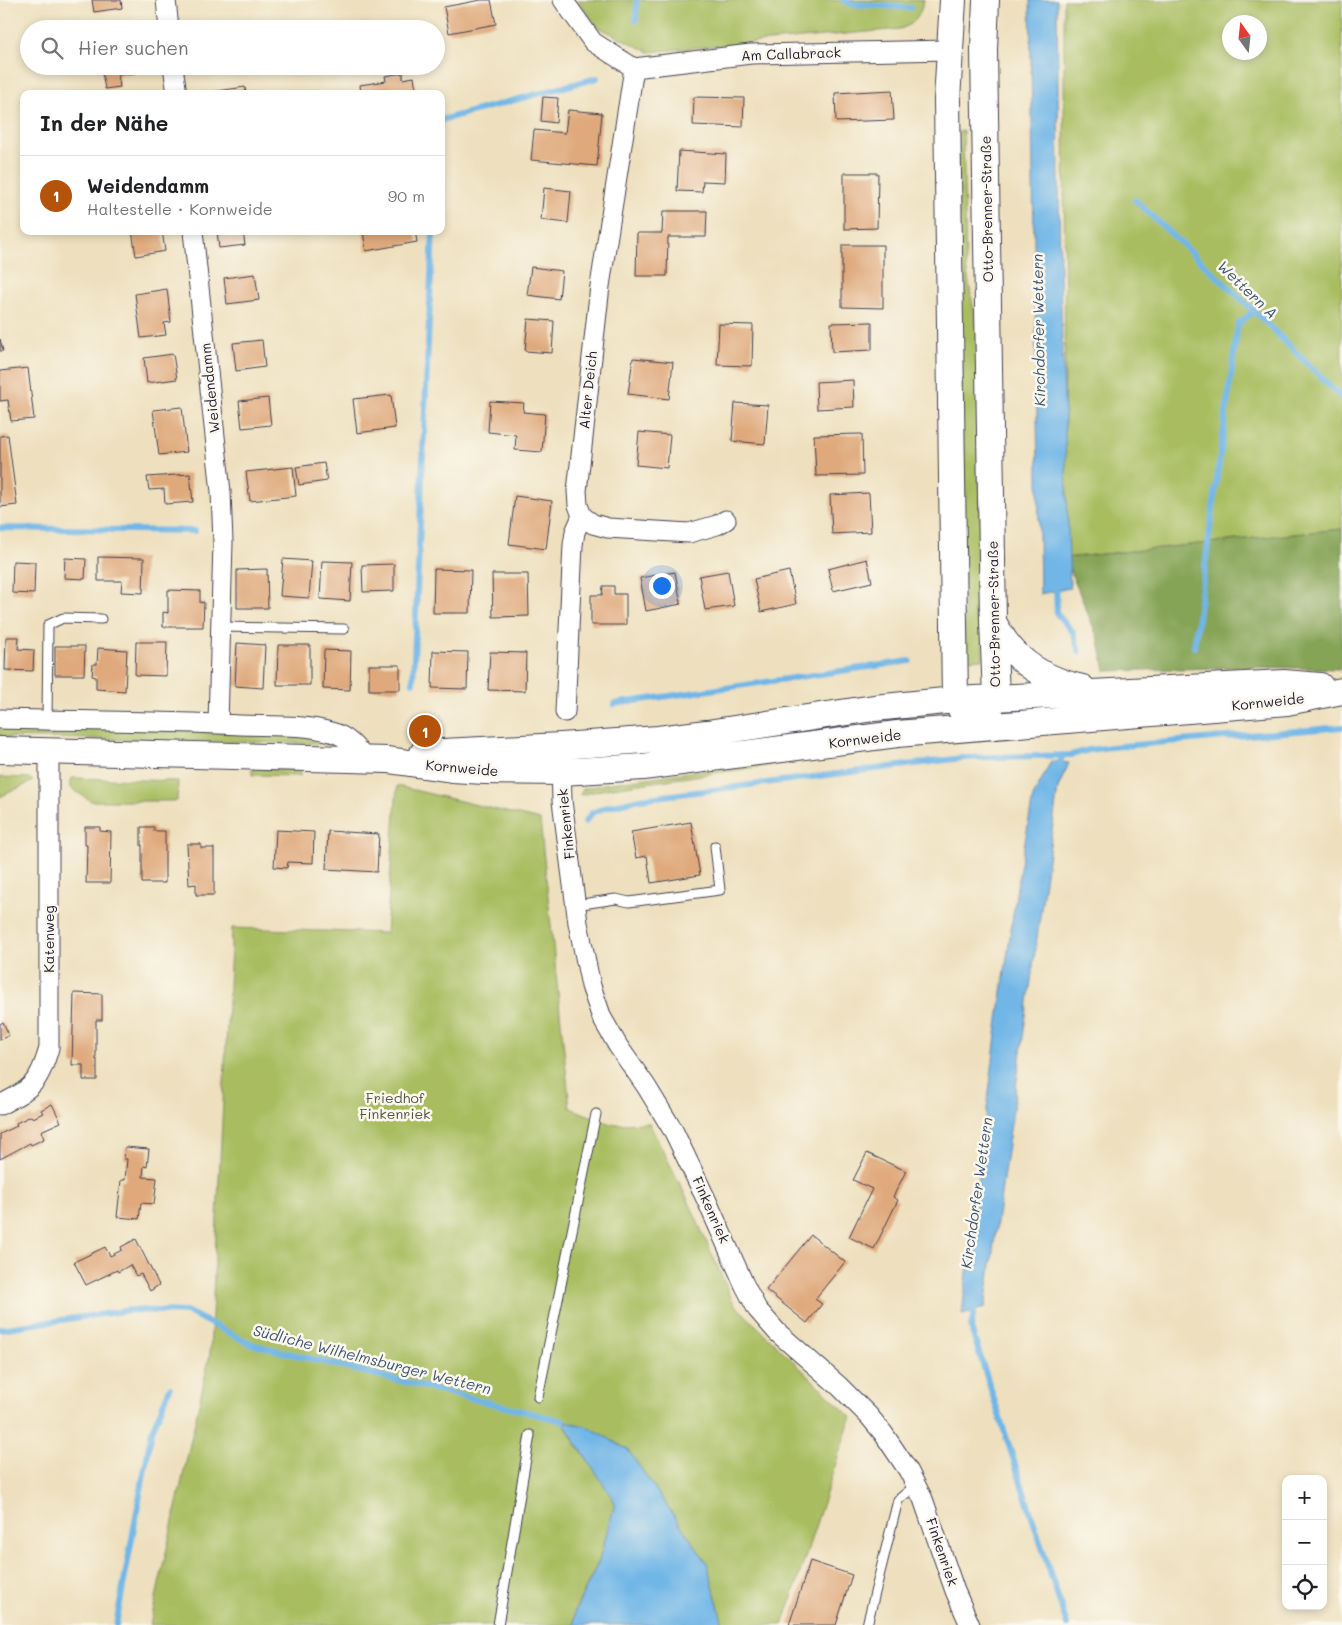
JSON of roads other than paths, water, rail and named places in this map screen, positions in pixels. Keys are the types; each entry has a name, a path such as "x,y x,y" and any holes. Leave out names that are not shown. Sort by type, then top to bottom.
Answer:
{"main road":[{"path":"953,0 947,100 955,700 964,714 977,727"},
{"name":"Otto-Brenner-Straße","path":"977,727 996,697 993,622 984,50 986,0"},
{"path":"949,50 984,50"},
{"path":"993,622 1013,651 1028,665 1066,684 1102,693"},
{"name":"Kornweide","path":"561,759 658,739 874,708 955,700 1284,683 1342,687"},
{"name":"Kornweide","path":"0,750 377,760 426,752 561,759 616,769 661,765 897,734 1287,702 1342,691"}],"street":[{"path":"166,0 168,20"},
{"path":"563,0 593,42 634,68"},
{"name":"Am Callabrack","path":"634,68 751,54 949,50"},
{"name":"Alter Deich","path":"582,516 578,505 577,491 600,286 634,68"},
{"path":"175,75 177,90"},
{"name":"Weidendamm","path":"193,235 221,492 223,542 218,724"},
{"path":"565,712 572,545 582,516 593,524 608,528 689,533 726,520"},
{"path":"0,720 218,724 315,729 332,732 377,760"},
{"name":"Katenweg","path":"0,1105 27,1091 38,1079 44,1068 49,1048 49,750"},
{"name":"Finkenriek","path":"561,759 562,801 575,905 591,986 602,1018 674,1132 750,1297 761,1314 777,1332 839,1386 869,1416 883,1433 917,1485 955,1591 970,1625"}],"lane":[{"path":"47,720 48,625 63,618 101,619"},
{"path":"220,627 344,629"},
{"path":"575,905 616,899 629,902 720,890 715,846"},
{"path":"538,1397 596,1114"},
{"path":"498,1625 530,1434"},
{"path":"867,1625 898,1500 917,1485"}],"water":[{"path":"1030,0 1057,0 1060,275 1070,588 1040,594"},
{"path":"1051,761 1069,763 1058,788 985,1308 962,1314 997,1027 1018,880 1033,797"},
{"path":"563,1421 589,1427 628,1450 707,1563 723,1625 574,1625 575,1611 599,1561 615,1503"}],"waterway":[{"path":"636,20 637,0"},
{"path":"843,0 851,4 911,8"},
{"path":"445,119 597,78"},
{"name":"Wettern A","path":"1135,200 1254,311 1342,398"},
{"path":"413,682 433,235"},
{"path":"1194,647 1238,324 1254,311"},
{"path":"0,528 195,531"},
{"name":"Kirchdorfer Wettern","path":"1056,583 1057,614 1073,632 1079,652"},
{"path":"614,704 910,661"},
{"path":"585,822 592,813 606,807 640,799 962,758 1071,755 1111,747 1342,727"},
{"name":"Kirchdorfer Wettern","path":"1057,770 1063,755"},
{"name":"Kirchdorfer Wettern","path":"975,1303 971,1328 1067,1625"},
{"name":"Südliche Wilhelmsburger Wettern","path":"0,1329 130,1310 188,1312 251,1344 563,1421"},
{"path":"116,1625 152,1430 170,1388"}],"place":[{"name":"Weidendamm","path":"425,731"}],"park label":[{"name":"Friedhof Finkenriek","path":"395,1106"}]}
